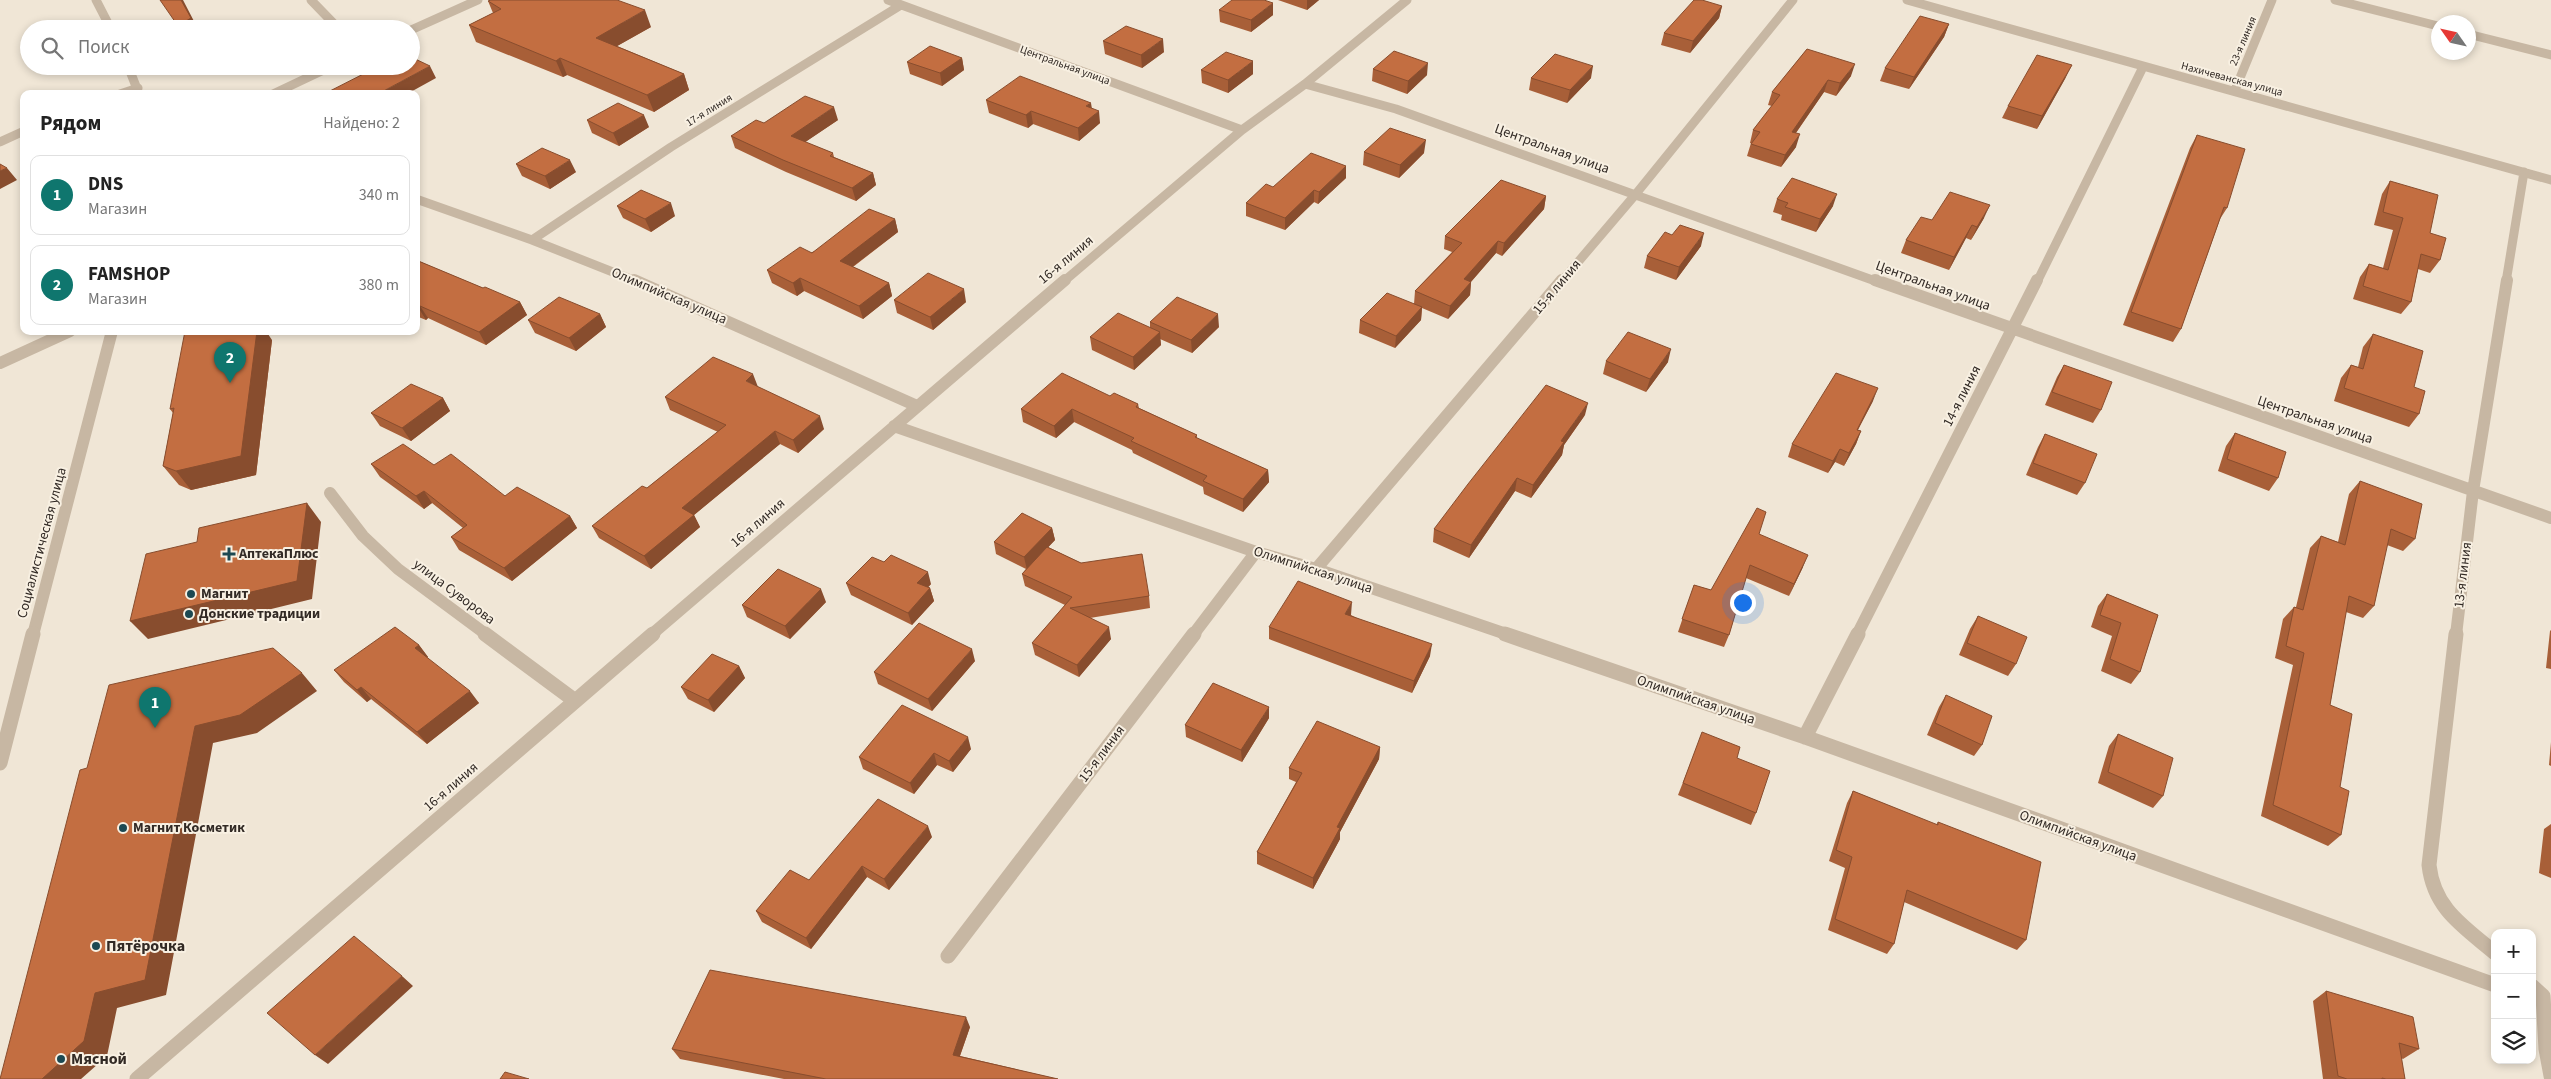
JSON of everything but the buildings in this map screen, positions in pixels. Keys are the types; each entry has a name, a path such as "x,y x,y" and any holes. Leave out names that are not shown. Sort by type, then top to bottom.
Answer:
{"street":[{"path":"96,0 106,20"},
{"path":"311,0 330,20"},
{"path":"420,26 478,0"},
{"name":"Центральная улица","path":"888,0 1242,130"},
{"name":"16-я линия","path":"137,1079 917,406 1242,130 1305,84 1407,0"},
{"name":"15-я линия","path":"1316,569 1635,195 1793,0"},
{"name":"Нахичеванская улица","path":"1907,0 2235,90 2551,180"},
{"name":"23-я линия","path":"2235,90 2272,0"},
{"path":"2335,0 2431,24"},
{"name":"17-я линия","path":"532,240 671,147 901,5"},
{"path":"2476,36 2551,55"},
{"name":"14-я линия","path":"1805,737 2013,330 2143,66"},
{"path":"132,75 138,90"},
{"path":"282,90 313,75"},
{"name":"Центральная улица","path":"1305,84 1396,109 2013,330 2551,518"},
{"path":"0,142 20,133"},
{"name":"13-я линия","path":"2491,950 2455,918 2437,897 2430,883 2429,865 2473,491 2524,172"},
{"name":"Олимпийская улица","path":"420,200 532,240 661,291 917,406"},
{"path":"0,363 61,335"},
{"name":"Социалистическая улица","path":"0,762 111,335"},
{"name":"Олимпийская улица","path":"894,426 1256,552 1316,569 1805,737 2440,967 2491,984"},
{"name":"улица Суворова","path":"330,493 363,536 398,569 574,700"},
{"name":"15-я линия","path":"948,956 1256,552"},
{"path":"2540,993 2551,1076"}],"place":[{"name":"FAMSHOP","path":"230,383"},
{"name":"АптекаПлюс","path":"229,554"},
{"name":"Магнит","path":"191,594"},
{"name":"Донские традиции","path":"189,614"},
{"name":"DNS","path":"155,728"},
{"name":"Магнит Косметик","path":"123,828"},
{"name":"Пятёрочка","path":"96,946"},
{"name":"Мясной","path":"61,1059"}]}
